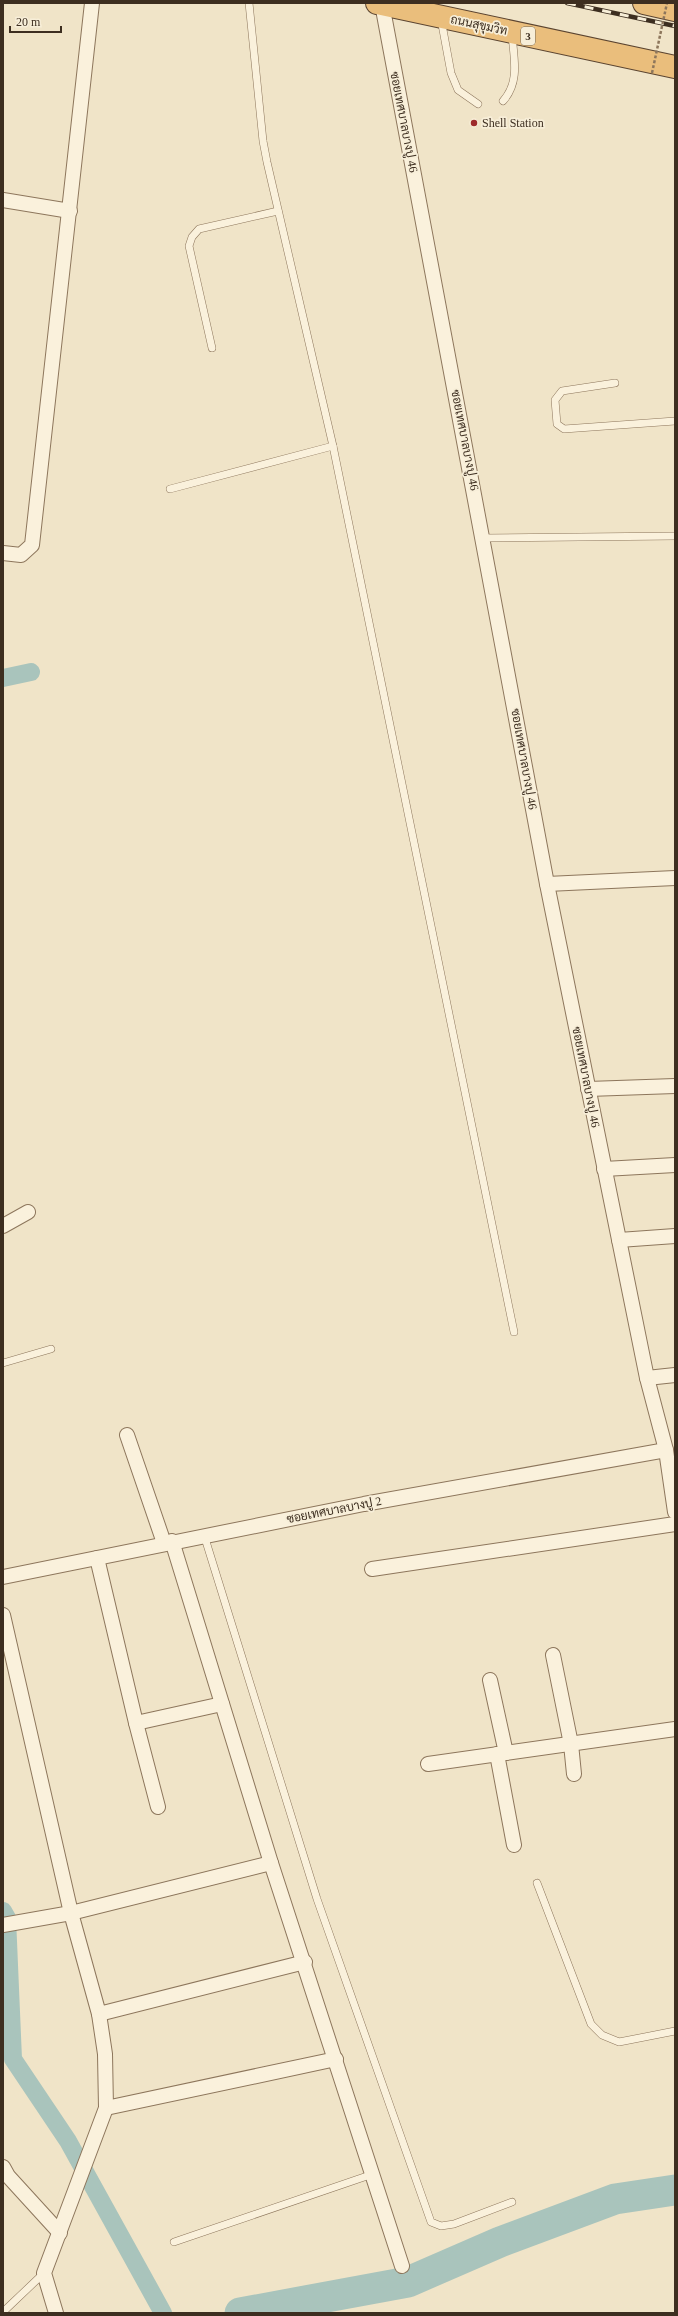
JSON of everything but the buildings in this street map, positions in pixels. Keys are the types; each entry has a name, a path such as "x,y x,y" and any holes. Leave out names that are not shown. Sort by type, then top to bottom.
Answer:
{"highway":[{"name":"ถนนสุขุมวิท","path":"380,3 675,67"},
{"path":"644,3 675,10"}],"street":[{"path":"3,553 21,555 32,545 92,3"},
{"name":"ซอยเทศบาลบางปู 46","path":"380,3 588,1089 648,1378 666,1450 675,1512"},
{"path":"3,200 70,211"},
{"path":"548,884 675,878"},
{"path":"588,1089 675,1086"},
{"path":"604,1169 675,1165"},
{"path":"3,1226 28,1212"},
{"path":"619,1240 675,1236"},
{"path":"648,1378 675,1375"},
{"path":"127,1435 168,1542 222,1704 271,1863 305,1962 402,2266"},
{"name":"ซอยเทศบาลบางปู 2","path":"3,1577 168,1542 364,1504 666,1450"},
{"path":"372,1569 675,1524"},
{"path":"97,1558 136,1723 158,1807"},
{"path":"3,1615 71,1913 99,2014 105,2054 106,2108 44,2273 56,2313"},
{"path":"553,1655 571,1744 574,1774"},
{"path":"490,1680 502,1754 514,1845"},
{"path":"136,1723 222,1704"},
{"path":"428,1764 675,1729"},
{"path":"3,1926 71,1913 271,1863"},
{"path":"99,2014 305,1962"},
{"path":"106,2108 336,2059"},
{"path":"3,2167 8,2176 60,2233"}],"lane":[{"path":"250,3 263,141 333,446 514,1332"},
{"path":"440,17 451,73 458,90 478,104"},
{"path":"503,101 509,94 514,79 515,68 512,32"},
{"path":"212,348 189,246 192,237 199,229 278,211"},
{"path":"615,383 562,391 555,400 557,424 564,428 675,421"},
{"path":"170,490 333,446"},
{"path":"483,538 675,536"},
{"path":"3,1363 51,1349"},
{"path":"204,1535 317,1899 431,2222 441,2226 454,2224 512,2202"},
{"path":"537,1883 591,2024 602,2035 619,2042 675,2031"},
{"path":"174,2242 373,2174"},
{"path":"3,2312 44,2273"}],"path":[{"path":"652,73 667,3"}],"waterway":[{"path":"3,678 31,672"},
{"path":"3,1911 7,1918 13,2059 68,2141 163,2313"},
{"path":"240,2313 408,2282 500,2242 615,2199 675,2190"}],"railway":[{"path":"567,3 675,26"}],"place":[{"name":"Shell Station","path":"474,123"}]}
